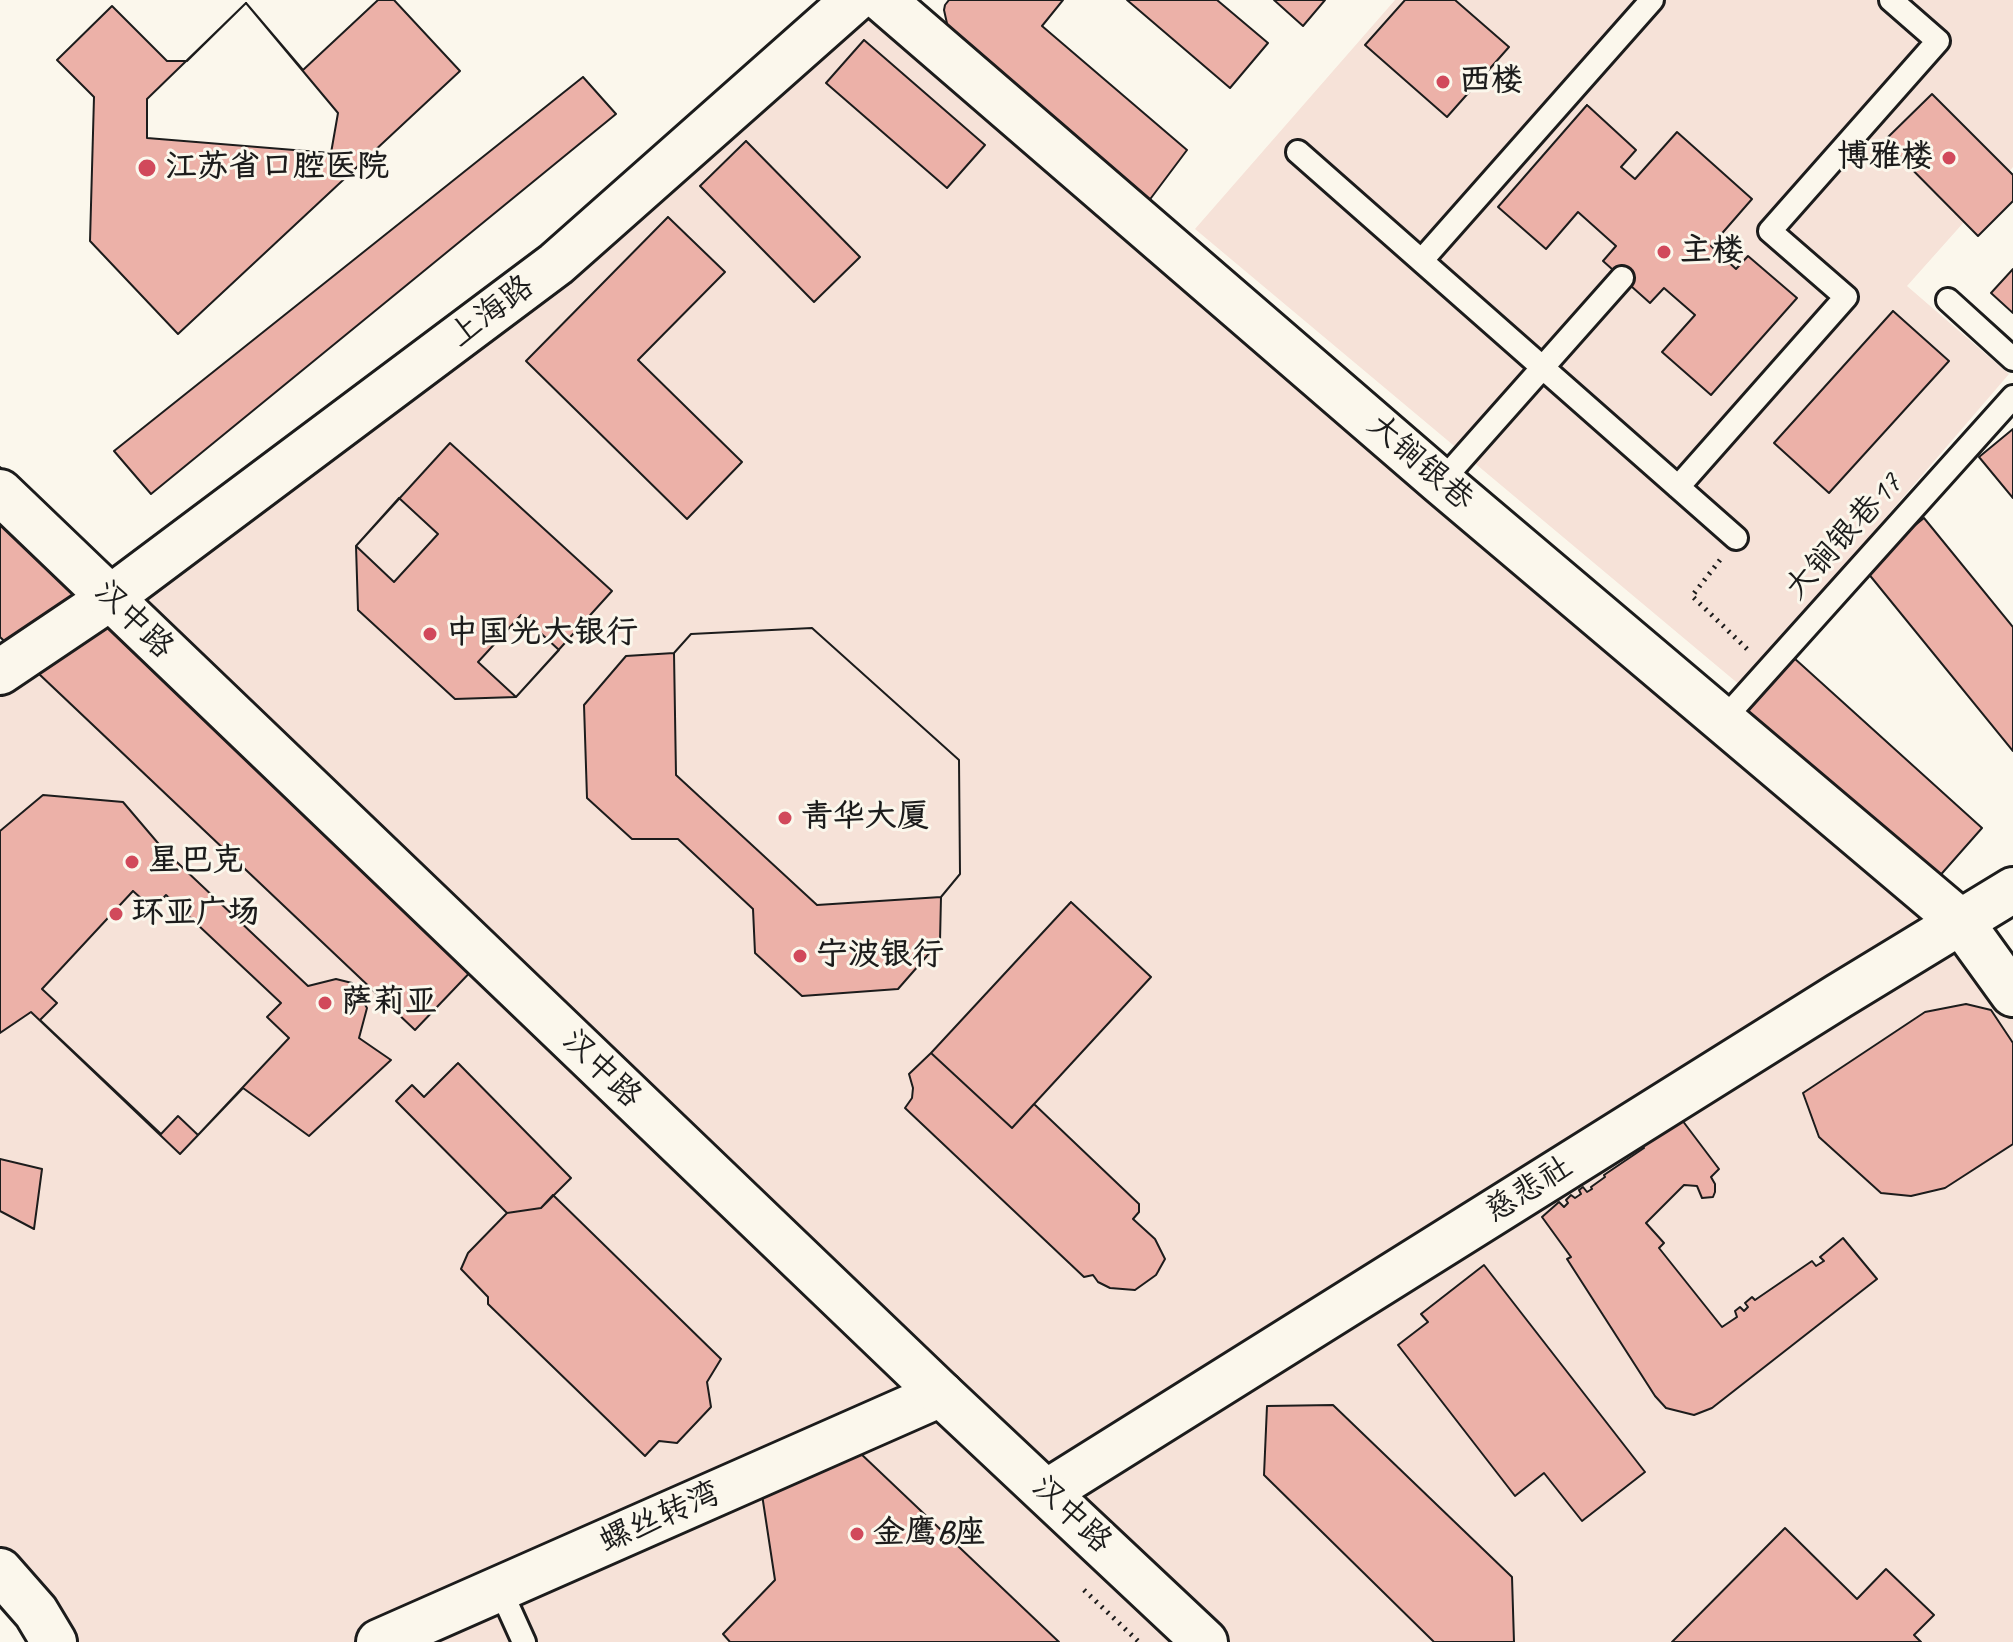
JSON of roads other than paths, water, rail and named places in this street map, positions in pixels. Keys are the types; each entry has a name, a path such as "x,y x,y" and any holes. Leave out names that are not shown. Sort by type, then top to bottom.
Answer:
{"street":[{"name":"上海路","path":"0,672 110,598 556,264 854,0"},
{"name":"大锏银巷","path":"883,0 1441,482 1961,922 2013,994"},
{"name":"汉中路","path":"0,492 941,1394 1205,1642"},
{"name":"慈悲社","path":"1047,1492 2013,890"},
{"name":"螺丝转湾","path":"379,1642 941,1394"},
{"path":"0,1571 36,1612 54,1642"}],"lane":[{"path":"1422,260 1652,0"},
{"path":"1678,487 1846,297 1770,231 1938,41 1891,0"},
{"path":"1298,152 1736,538"},
{"path":"1441,482 1622,278"},
{"path":"1948,300 2013,359"},
{"name":"大锏银巷17","path":"1723,720 2013,397"},
{"path":"500,1589 524,1642"}],"place":[{"name":"西楼","path":"1443,82"},
{"name":"博雅楼","path":"1949,158"},
{"name":"江苏省口腔医院","path":"147,168"},
{"name":"主楼","path":"1664,252"},
{"name":"中国光大银行","path":"430,634"},
{"name":"青华大厦","path":"785,818"},
{"name":"星巴克","path":"132,862"},
{"name":"环亚广场","path":"116,914"},
{"name":"宁波银行","path":"800,956"},
{"name":"萨莉亚","path":"325,1003"},
{"name":"金鹰B座","path":"857,1534"}]}
